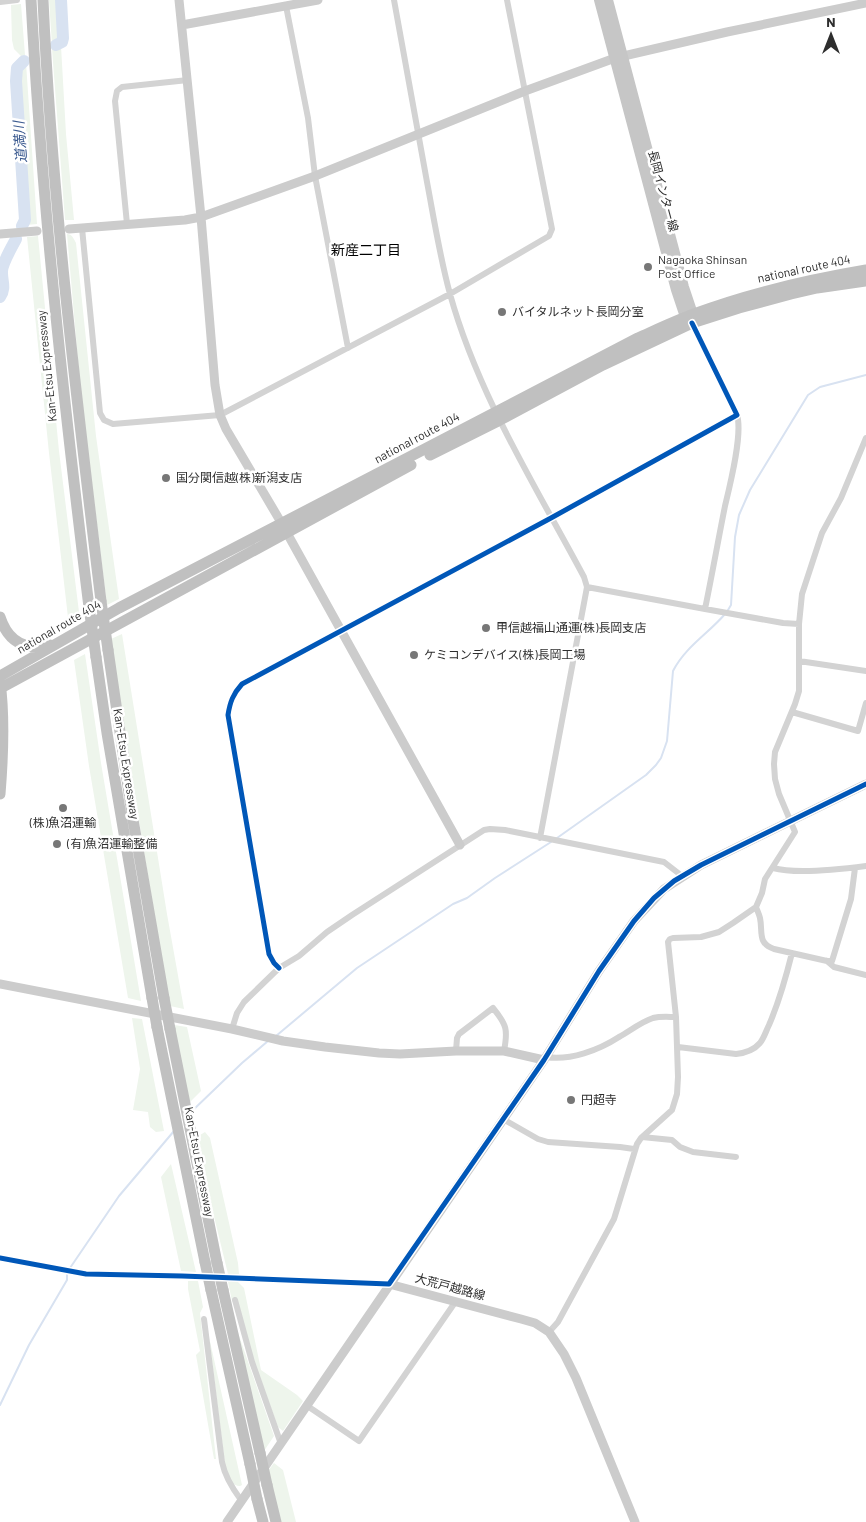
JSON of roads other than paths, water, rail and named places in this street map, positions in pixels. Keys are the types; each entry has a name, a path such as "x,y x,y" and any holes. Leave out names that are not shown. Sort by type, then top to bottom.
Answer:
{"highway":[{"name":"Kan-Etsu Expressway","path":"31,0 42,172 57,338 89,607 108,742 157,1027 205,1262 217,1290 276,1522"},
{"name":"Kan-Etsu Expressway","path":"43,0 54,165 69,335 101,602 131,804 164,998 217,1263 217,1290 263,1522"},
{"name":"national route 404","path":"0,683 284,528 498,416 638,338 736,299 788,284 866,270"},
{"name":"national route 404","path":"690,318 818,288 866,281"},
{"name":"national route 404","path":"0,683 59,644 119,608 284,528"},
{"path":"0,617 5,630 18,643 40,648 59,644"},
{"path":"0,683 3,710 0,794"}],"main road":[{"name":"長岡インター線","path":"599,0 619,57"},
{"name":"長岡インター線","path":"608,0 619,57 676,290 690,318"}],"street":[{"path":"0,2 17,0"},
{"path":"179,0 201,217 215,384 220,415 226,429 284,528 460,845"},
{"path":"182,25 318,0"},
{"path":"394,0 418,135 450,294 488,397 584,577 586,587 540,838"},
{"path":"82,228 100,413 104,420 113,424 220,415 450,294 549,236 552,229 507,0"},
{"path":"69,229 185,220 201,217 315,176 525,91 619,57 866,3"},
{"path":"286,6 308,118 315,176 348,348"},
{"path":"127,224 115,101 116,91 122,87 188,80"},
{"path":"0,234 37,231"},
{"path":"690,318 739,422 732,474 705,609"},
{"path":"279,968 274,963 268,945 228,715 229,706 236,691 242,684 342,632 737,415"},
{"path":"549,1332 558,1322 614,1219 634,1149 642,1137 667,1115 675,1104 678,1077 678,1047 667,946 670,939 701,937 719,932 756,907 765,879 794,832 779,794 774,764 775,752 799,691 799,624 802,594 825,526 841,498 866,438"},
{"path":"586,587 783,623 799,624"},
{"path":"799,661 866,671"},
{"path":"792,712 858,731 866,703"},
{"path":"226,1522 545,1058 599,971 634,920 664,888 682,876 866,784"},
{"path":"232,1029 237,1013 244,1002 279,968 299,956 327,932 352,915 484,830 506,830 664,862 682,876"},
{"path":"773,868 803,870 866,866"},
{"path":"827,961 832,961 837,947 851,899 855,868"},
{"path":"756,907 760,919 762,937 769,948 827,961 834,966 866,975"},
{"path":"678,1047 736,1054 749,1051 757,1046 762,1041 773,1016 792,953"},
{"path":"0,984 232,1029 283,1041 356,1051 400,1054 504,1051 545,1058 560,1058 607,1045 653,1018 676,1017"},
{"path":"456,1051 459,1034 493,1008 501,1017 506,1028 507,1035 504,1051"},
{"path":"503,1119 538,1139 548,1142 634,1149"},
{"path":"642,1137 672,1140 680,1147 694,1152 736,1157"},
{"path":"0,1258 86,1274 389,1284"},
{"name":"大荒戸越路線","path":"389,1284 535,1323 549,1332 564,1354 576,1378 635,1522"},
{"path":"235,1300 252,1362 281,1444"},
{"path":"306,1405 359,1442 456,1301"},
{"path":"204,1319 225,1477 242,1500"}],"waterway":[{"name":"道満川","path":"56,45 62,42 63,38 61,0"},
{"name":"道満川","path":"22,226 25,220 16,81 17,68 24,61"},
{"name":"道満川","path":"0,297 3,288 3,265 16,239"},
{"path":"728,610 731,605 735,537 739,515 750,490 808,395 820,387 866,375"},
{"path":"557,838 646,775 656,765 661,758 667,741 673,671 691,647 725,614"},
{"path":"276,1036 357,968 551,842"},
{"path":"191,1112 268,1041"},
{"path":"70,1268 119,1196 174,1131"},
{"path":"0,1405 29,1345 67,1280 67,1272"}],"place":[{"name":"Nagaoka Shinsan Post Office","path":"648,267"},
{"name":"バイタルネット長岡分室","path":"502,312"},
{"name":"国分関信越(株)新潟支店","path":"166,478"},
{"name":"甲信越福山通運(株)長岡支店","path":"486,628"},
{"name":"ケミコンデバイス(株)長岡工場","path":"414,655"},
{"name":"(株)魚沼運輸","path":"63,808"},
{"name":"(有)魚沼運輸整備","path":"57,844"},
{"name":"円超寺","path":"571,1100"}],"district":[{"name":"新産二丁目","path":"366,250"}]}
